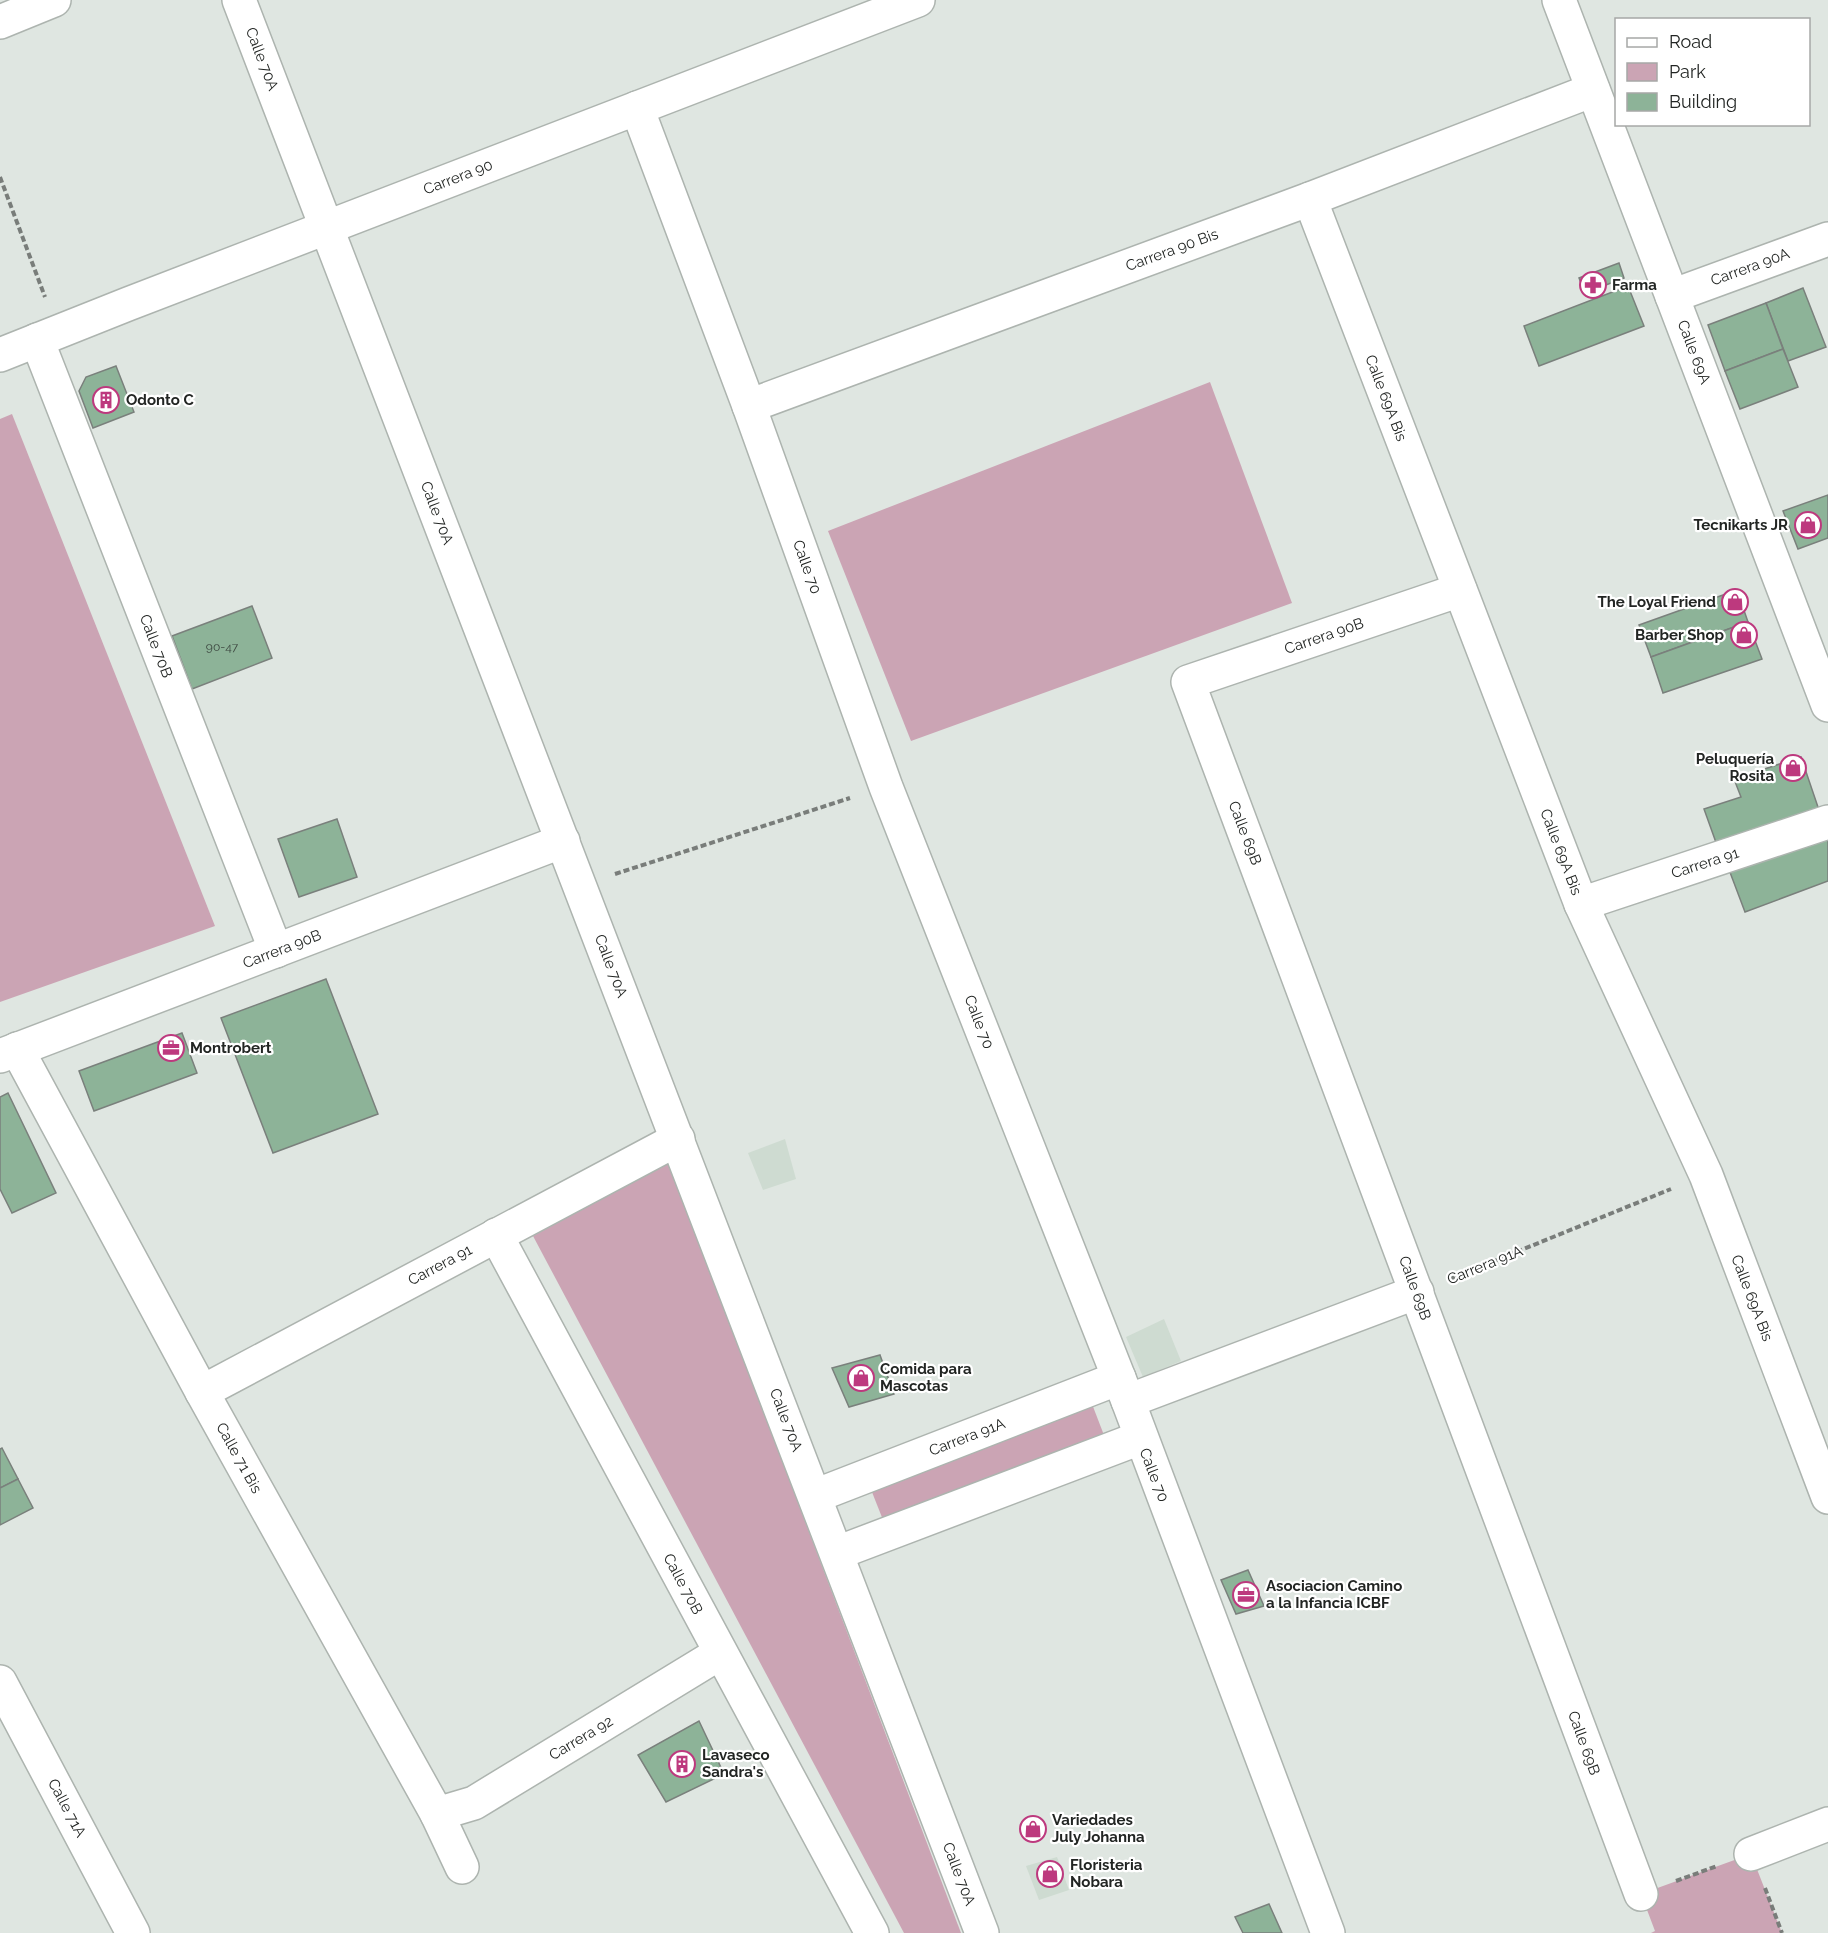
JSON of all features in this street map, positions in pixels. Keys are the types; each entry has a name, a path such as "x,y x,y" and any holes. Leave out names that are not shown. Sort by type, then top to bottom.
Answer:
{"street":[{"path":"0,22 54,0"},
{"name":"Calle 70A","path":"239,0 982,1933"},
{"name":"Carrera 90","path":"0,355 918,0"},
{"name":"Calle 69A","path":"1558,0 1828,705"},
{"name":"Carrera 90 Bis","path":"749,406 1310,199 1593,90"},
{"name":"Calle 70","path":"637,108 749,406 886,787 1123,1390 1328,1933"},
{"name":"Calle 69A Bis","path":"1310,199 1581,904 1706,1175 1828,1497"},
{"name":"Carrera 90A","path":"1672,296 1828,238"},
{"name":"Calle 70B","path":"47,336 276,951"},
{"name":"Carrera 90B","path":"1188,682 1460,590"},
{"name":"Calle 69B","path":"1188,682 1641,1894"},
{"name":"Carrera 91","path":"1581,904 1828,822"},
{"name":"Carrera 90B","path":"8,1052 563,841"},
{"name":"Calle 71 Bis","path":"8,1052 202,1392 437,1814 462,1867"},
{"name":"Carrera 91","path":"202,1392 678,1139"},
{"name":"Calle 70B","path":"496,1235 872,1933"},
{"name":"Carrera 91A","path":"815,1496 1417,1292"},
{"path":"837,1553 1140,1438"},
{"name":"Carrera 92","path":"437,1814 474,1803 720,1653"},
{"name":"Calle 71A","path":"0,1682 11,1726 133,1933"},
{"path":"1751,1854 1828,1824"}],"path":[{"path":"0,177 47,336"},
{"path":"580,886 886,787"},
{"name":"Carrera 91A","path":"1417,1292 1706,1175"},
{"path":"1641,1894 1751,1854 1782,1933"}],"shaded area":[{"path":"785,1139 796,1179 763,1190 748,1153"},
{"path":"1164,1319 1181,1361 1143,1377 1126,1337"},
{"name":"Floristeria Nobara","path":"1057,1857 1069,1890 1039,1900 1026,1866"}],"green space":[{"path":"1210,382 1292,603 911,741 828,531"},
{"path":"12,414 215,926 0,1002 0,419"},
{"path":"669,1162 961,1933 904,1933 533,1236"},
{"path":"1092,1404 1107,1443 885,1525 870,1487"},
{"path":"1751,1854 1782,1933 1651,1933 1655,1931 1641,1894"}],"building":[{"name":"Farma","path":"1619,263 1624,278 1585,293 1579,278"},
{"path":"1628,286 1644,326 1539,366 1524,326"},
{"path":"1803,288 1826,347 1788,361 1766,303"},
{"path":"1766,303 1783,349 1725,371 1708,325"},
{"path":"1783,349 1798,387 1740,409 1725,371"},
{"name":"Odonto C","path":"116,366 134,412 93,428 79,391 86,377"},
{"name":"Tecnikarts JR","path":"1828,495 1828,538 1798,549 1783,511"},
{"path":"1737,590 1748,622 1651,657 1639,625"},
{"path":"252,606 272,658 192,689 172,636"},
{"path":"1748,622 1762,659 1663,693 1651,657"},
{"path":"1801,757 1820,813 1718,848 1704,809 1741,797 1734,779"},
{"path":"337,819 357,877 299,897 278,839"},
{"path":"1828,831 1828,881 1745,912 1728,867"},
{"path":"326,979 378,1114 273,1153 221,1018"},
{"path":"182,1033 197,1073 94,1111 79,1071"},
{"path":"8,1093 56,1193 12,1213 0,1189 0,1097"},
{"path":"880,1355 894,1394 849,1407 832,1368"},
{"path":"2,1448 18,1479 0,1488 0,1449"},
{"path":"18,1479 33,1508 0,1525 0,1488"},
{"path":"1248,1570 1264,1606 1236,1614 1221,1580"},
{"name":"Lavaseco Sandra's","path":"699,1721 724,1774 666,1802 638,1755"},
{"path":"1269,1904 1282,1933 1243,1933 1235,1917"}],"place":[{"name":"Farma","path":"1593,285"},
{"name":"Odonto C","path":"106,400"},
{"name":"Tecnikarts JR","path":"1808,525"},
{"name":"The Loyal Friend","path":"1735,602"},
{"name":"Barber Shop","path":"1744,635"},
{"name":"Peluquería Rosita","path":"1793,768"},
{"name":"Montrobert","path":"171,1048"},
{"name":"Comida para Mascotas","path":"861,1378"},
{"name":"Asociacion Camino a la Infancia ICBF","path":"1246,1595"},
{"name":"Lavaseco Sandra's","path":"682,1764"},
{"name":"Variedades July Johanna","path":"1033,1829"},
{"name":"Floristeria Nobara","path":"1050,1874"}]}
